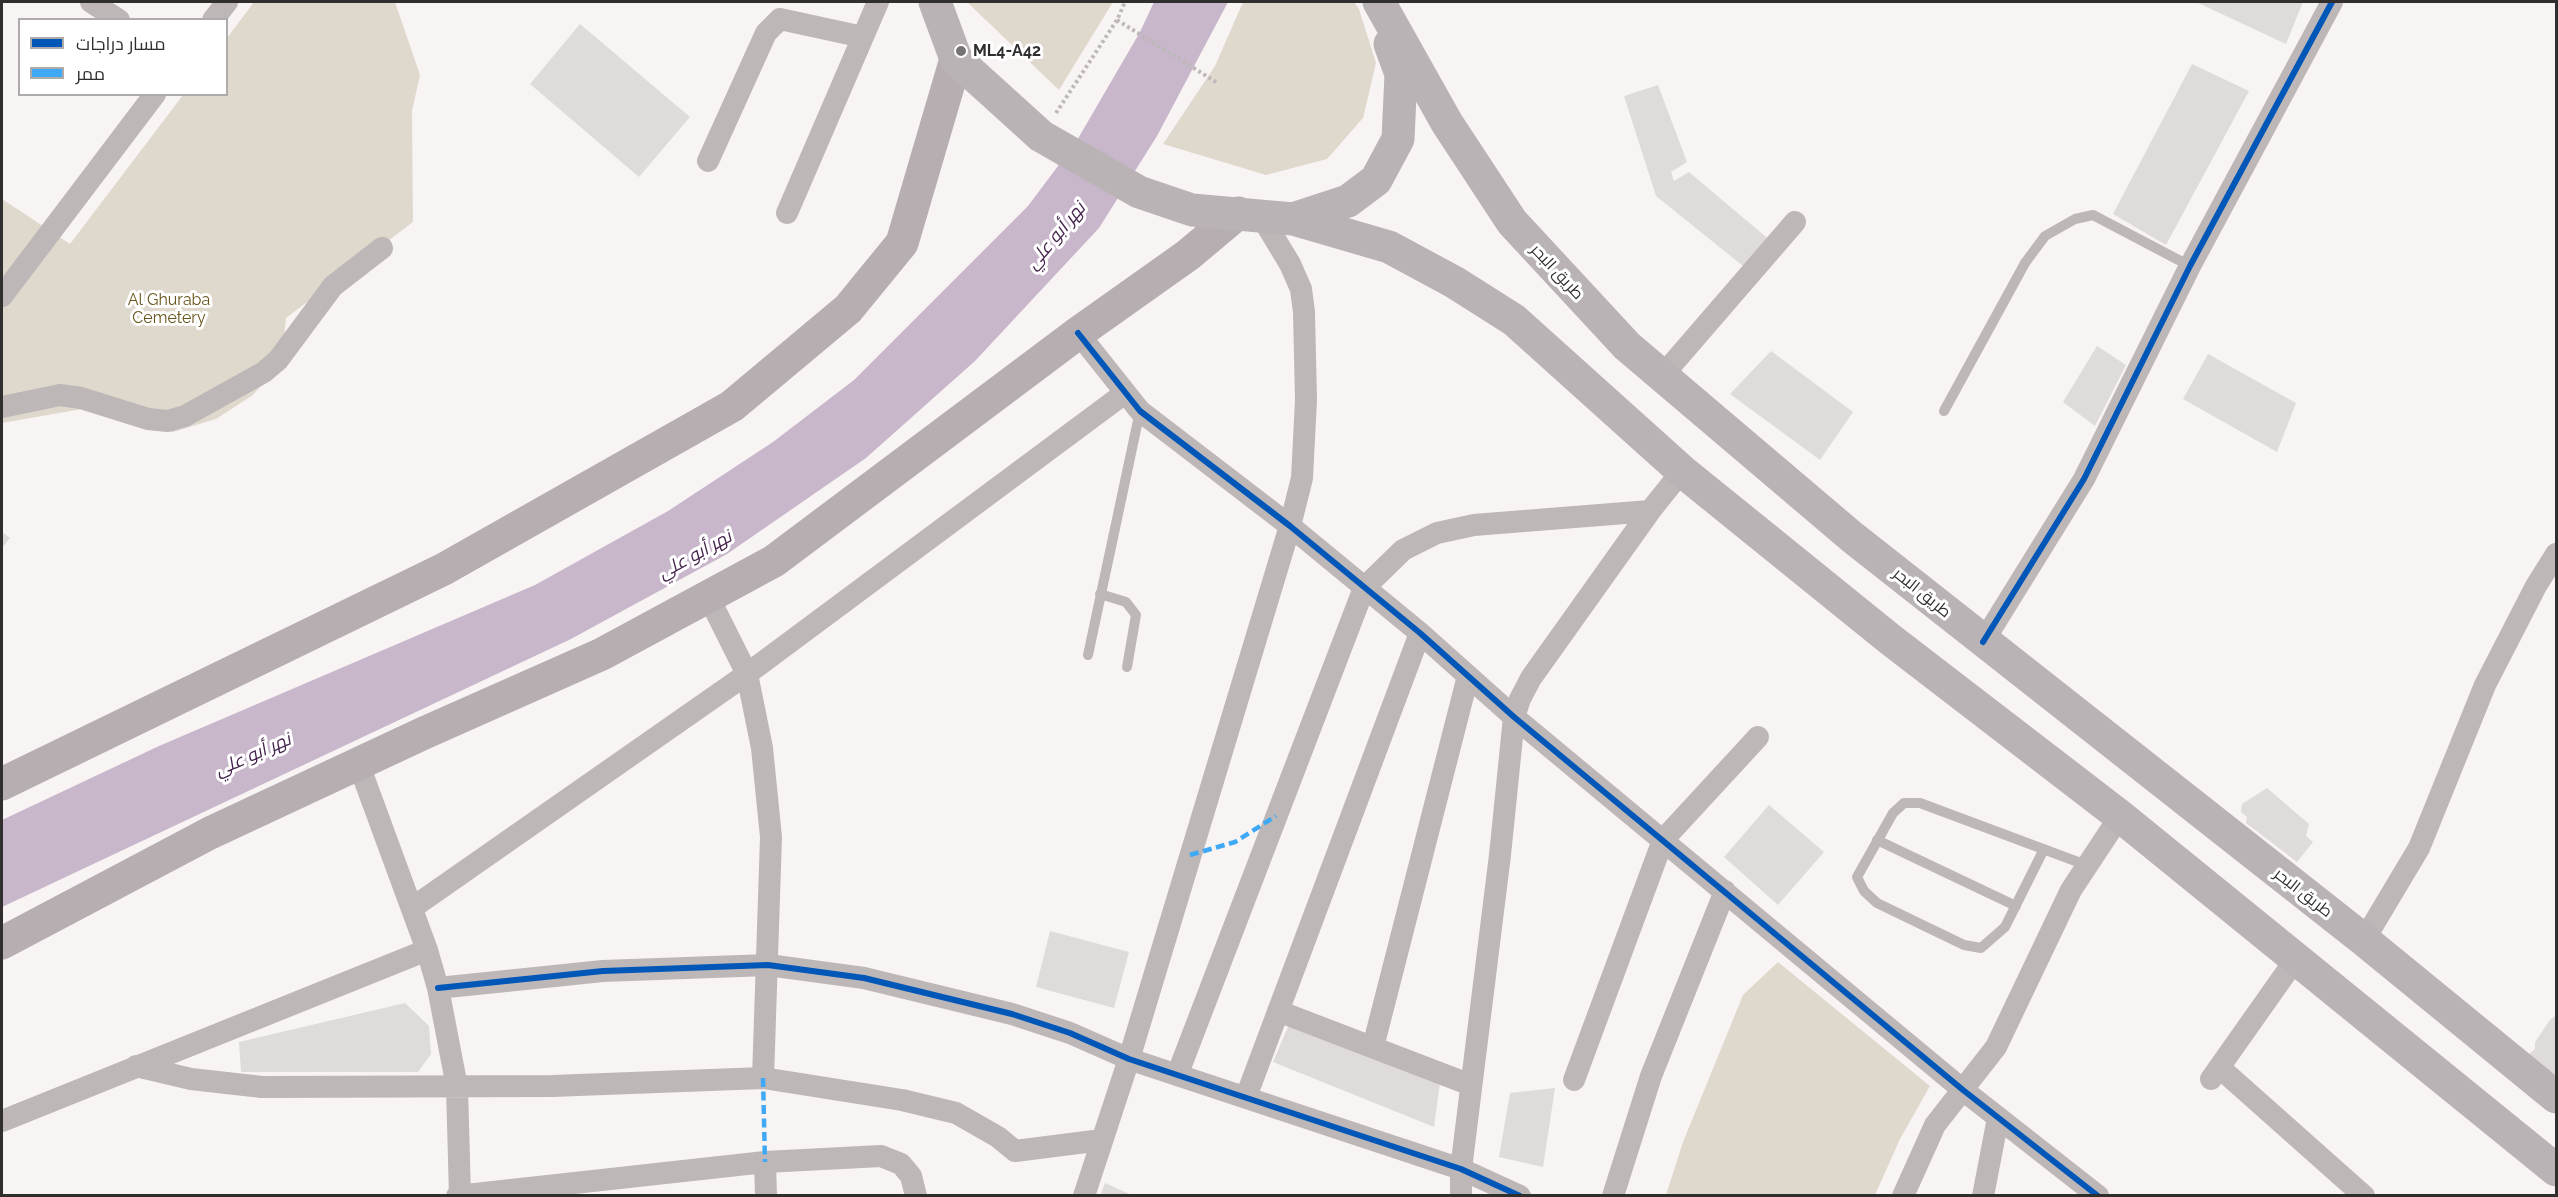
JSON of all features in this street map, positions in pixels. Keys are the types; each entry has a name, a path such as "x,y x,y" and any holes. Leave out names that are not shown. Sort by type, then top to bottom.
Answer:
{"highway":[{"path":"935,2 956,58 1041,136 1139,192 1192,210 1264,216 1389,246 1454,282 1514,320 1682,471 1891,640 2120,816 2556,1170"},
{"path":"1264,216 1348,201 1376,180 1398,139 1401,74 1377,2"},
{"name":"طريق البحر","path":"1377,2 1447,123 1512,222 1627,346 1852,537 2364,940 2556,1097"}],"main road":[{"path":"2,784 444,569 732,406 848,309 902,243 956,58"},
{"path":"2,943 210,833 602,654 774,561 1078,333 1188,255 1264,216"}],"street":[{"path":"91,2 116,18"},
{"path":"215,18 227,2"},
{"path":"787,213 878,2"},
{"path":"1983,642 2084,479 2190,266 2332,2"},
{"path":"708,161 766,33 780,19 863,37"},
{"path":"2,296 153,96"},
{"path":"1084,1196 1129,1059 1290,526 1302,478 1306,400 1304,312 1301,289 1264,216"},
{"path":"1662,376 1795,222"},
{"path":"2,407 60,395 81,398 148,419 168,421 185,416 264,372 278,360 333,285 382,248"},
{"path":"1078,333 1140,411 1290,526 1420,633 1514,717 1963,1090 2098,1196"},
{"path":"412,908 747,674 1125,393"},
{"path":"1461,1196 1461,1169 1514,717 1531,678 1650,511 1682,471"},
{"path":"1178,1073 1364,588 1403,550 1437,533 1474,525 1650,511"},
{"path":"2364,940 2419,849 2485,685 2531,595 2556,554"},
{"path":"709,598 747,674 762,748 771,837 763,1078"},
{"path":"1246,1097 1420,633"},
{"path":"1373,1047 1468,676"},
{"path":"1574,1080 1663,840 1758,737"},
{"path":"359,765 428,950 438,988 457,1087 459,1195 765,1162 880,1156 902,1164 912,1176 916,1196"},
{"path":"1903,1196 1935,1125 1996,1047 2058,915 2086,865 2120,816"},
{"path":"1613,1196 1651,1076 1725,891"},
{"path":"2,1121 428,950"},
{"path":"2295,960 2215,1074 2364,1196"},
{"path":"438,988 603,971 768,965 864,978 1012,1014 1070,1033 1129,1059 1178,1073 1461,1169 1520,1196"},
{"path":"1278,1011 1471,1085"},
{"path":"135,1066 191,1078 262,1087 457,1087 763,1078 902,1100 956,1113 998,1137 1015,1151 1102,1140"},
{"path":"1983,1196 1998,1118"},
{"path":"765,1162 766,1196"}],"lane":[{"path":"1944,411 2025,263 2045,236 2075,219 2093,215 2190,266"},
{"path":"1088,655 1140,411"},
{"path":"1100,594 1126,602 1136,615 1127,667"},
{"path":"2044,849 2005,927 1981,948 1964,945 1877,903 1864,891 1857,877 1893,813 1904,803 1920,803 2044,849 2086,865"},
{"path":"1876,840 2016,906"}],"path":[{"path":"1041,136 1117,20 1125,2"},
{"path":"1117,20 1216,82"}],"green space":[{"name":"Al Ghuraba Cemetery","path":"254,2 395,2 420,75 412,111 413,222 286,318 282,361 253,395 216,419 173,432 88,408 2,423 2,199 70,244 182,96 228,96 228,37"},
{"path":"967,2 1113,2 1059,90"},
{"path":"1243,2 1354,2 1359,9 1376,63 1363,118 1327,159 1266,175 1163,144 1215,66"},
{"path":"1778,962 1930,1086 1900,1139 1875,1195 1666,1195 1683,1142 1743,995"}],"water":[{"name":"نهر أبو علي","path":"1154,2 1228,2 1157,136 1099,228 975,361 866,458 727,554 571,639 2,907 2,820 159,746 535,585 668,511 773,442 854,380 1028,206 1076,142 1140,32"}],"building":[{"path":"2196,2 2303,2 2286,44"},
{"path":"580,24 690,117 639,177 530,84"},
{"path":"2192,64 2249,91 2166,245 2113,214"},
{"path":"1658,85 1687,162 1671,172 1674,181 1689,172 1772,242 1748,270 1656,196 1624,96"},
{"path":"2097,346 2126,365 2095,426 2063,402"},
{"path":"1771,351 1853,412 1820,460 1730,394"},
{"path":"2208,354 2296,403 2277,452 2183,399"},
{"path":"2,532 10,538 2,548"},
{"path":"2267,788 2309,824 2306,836 2313,842 2297,862 2246,823 2247,817 2241,812 2242,804"},
{"path":"1769,805 1824,852 1778,905 1724,857"},
{"path":"1050,931 1129,952 1114,1008 1036,987"},
{"path":"405,1003 429,1026 431,1054 418,1072 241,1072 239,1042"},
{"path":"2556,1015 2556,1076 2528,1055 2535,1049 2535,1042"},
{"path":"1290,1022 1440,1083 1434,1127 1273,1062"},
{"path":"1555,1088 1543,1167 1499,1157 1510,1093"},
{"path":"1105,1183 1134,1196 1100,1196"}],"marked path":[{"path":"1190,855 1235,842 1276,816"},
{"path":"763,1078 765,1162"}],"cycle path":[{"path":"1983,642 2084,479 2190,266 2332,2"},
{"path":"1078,333 1140,411 1290,526 1420,633 1514,717 1963,1090 2098,1196"},
{"path":"438,988 603,971 768,965 864,978 1012,1014 1070,1033 1129,1059 1461,1169 1520,1196"}],"place":[{"name":"ML4-A42","path":"961,51"}]}
